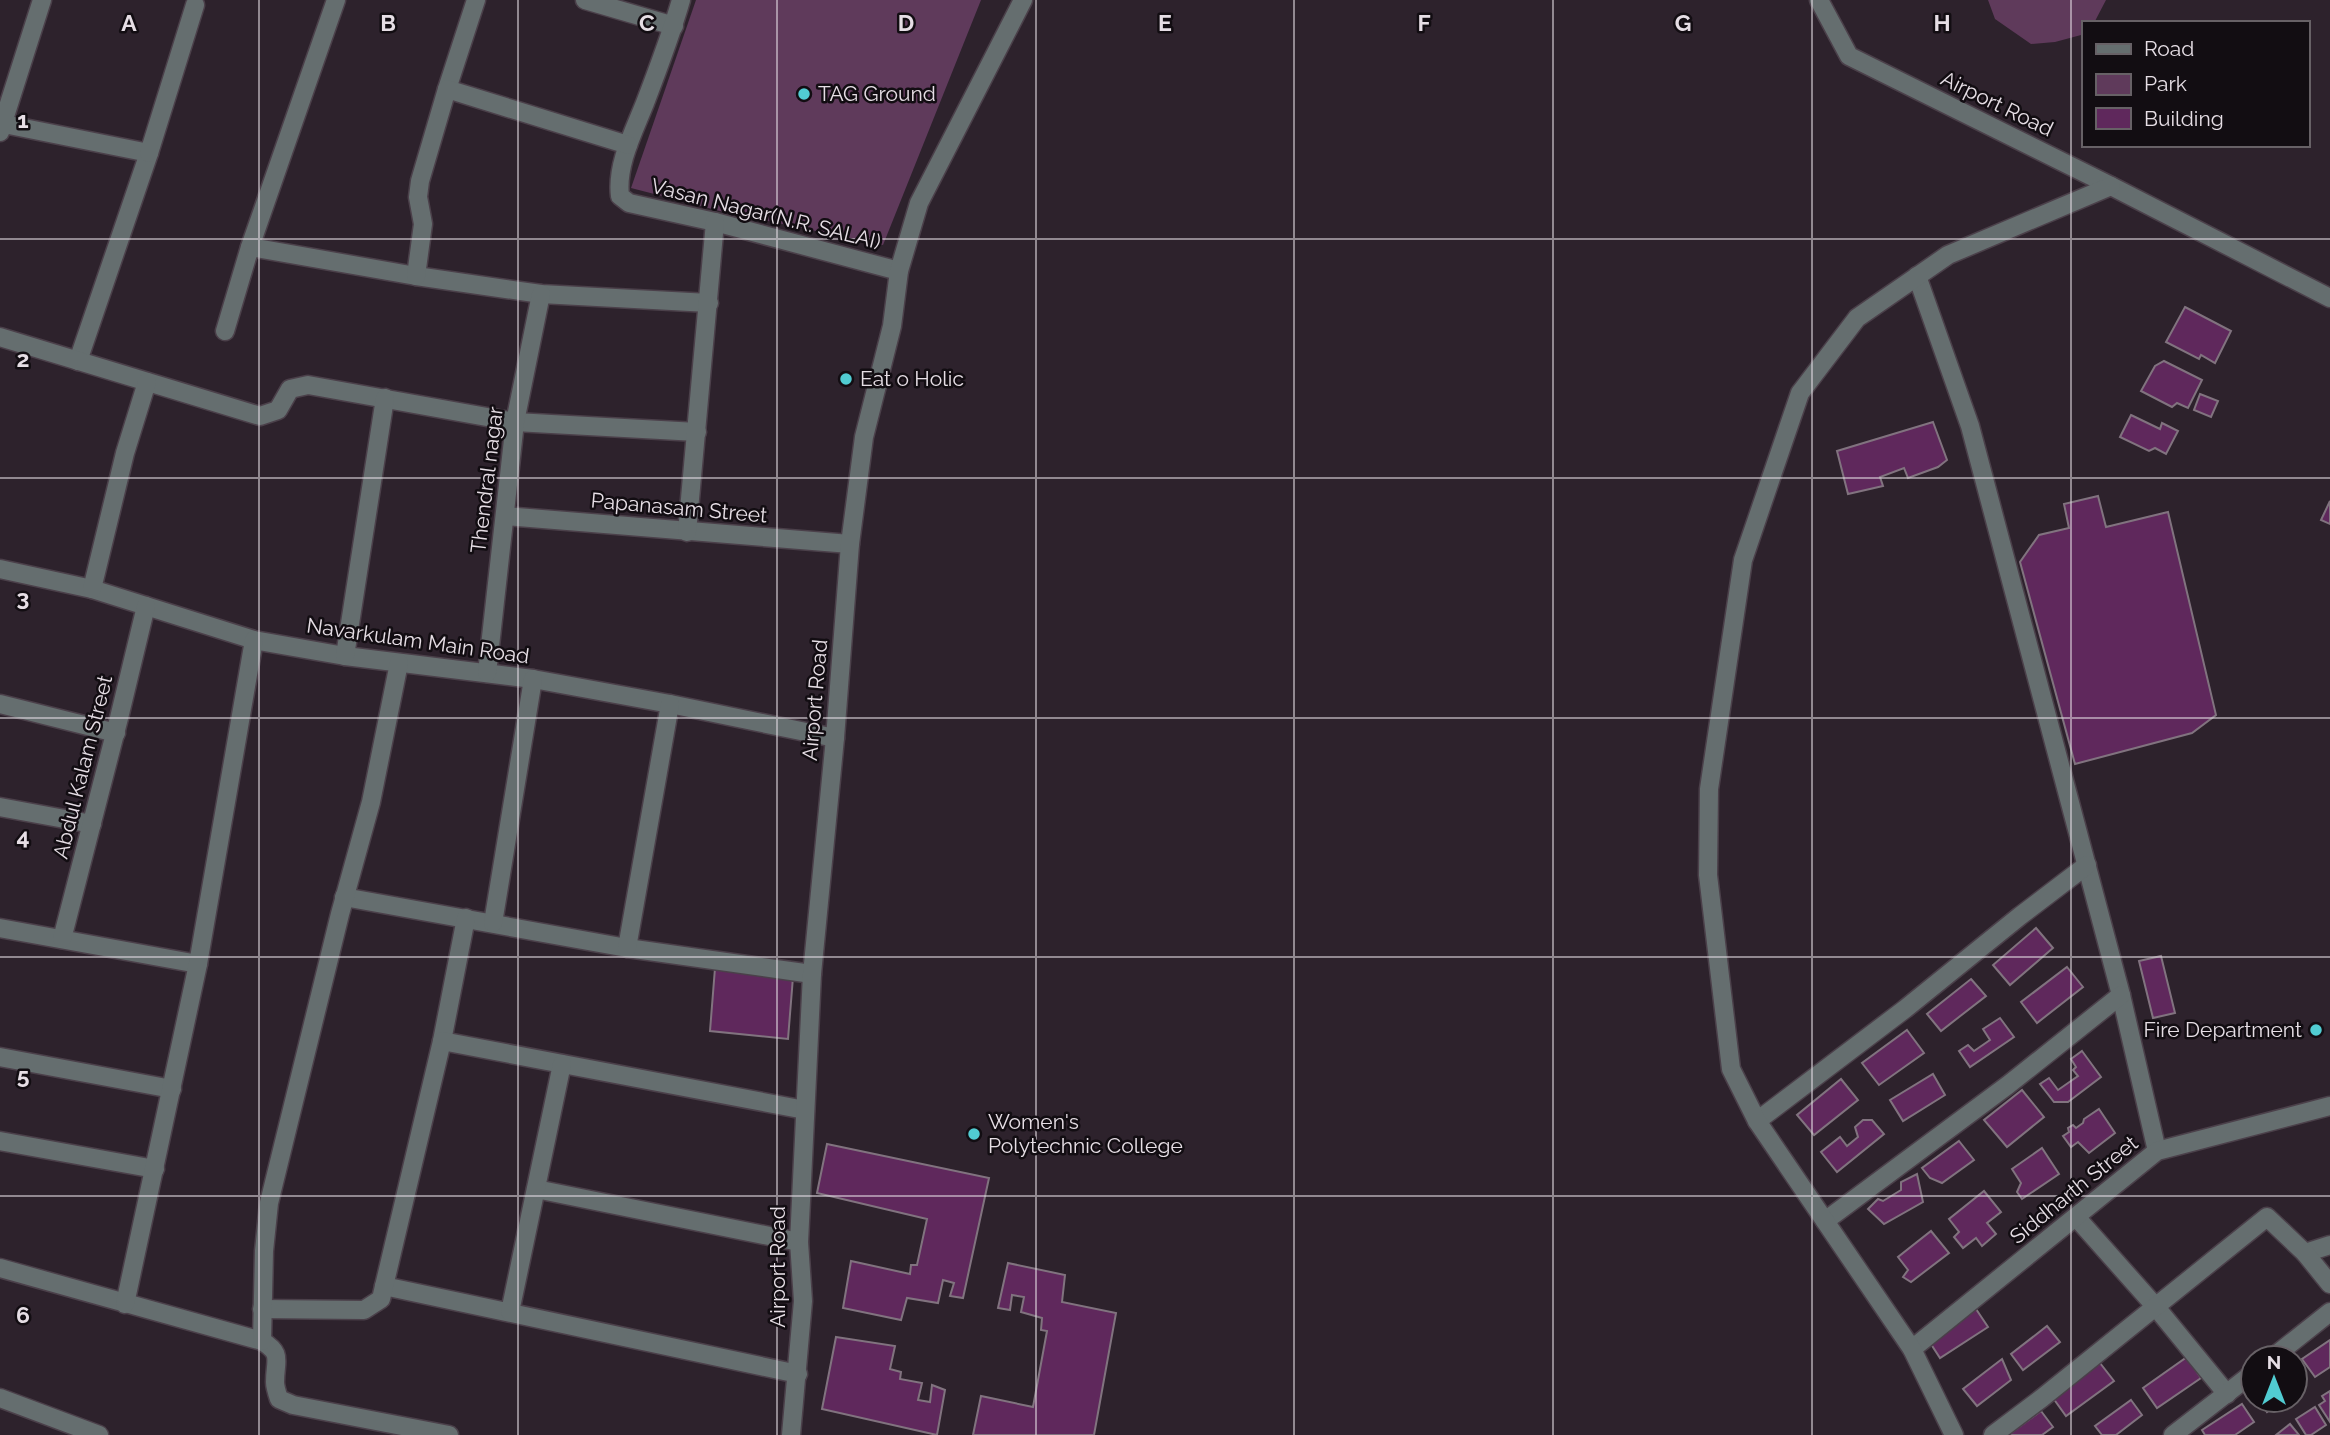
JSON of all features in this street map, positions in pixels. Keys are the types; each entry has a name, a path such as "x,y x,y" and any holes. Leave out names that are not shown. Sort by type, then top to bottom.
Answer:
{"street":[{"path":"42,0 2,128 149,153"},
{"path":"225,331 250,247 336,0"},
{"path":"416,276 423,223 418,197 419,181 476,0"},
{"path":"584,0 674,26"},
{"name":"Vasan Nagar(N.R. SALAI)","path":"681,0 674,26 628,145 619,184 620,196 629,203 715,222 899,271"},
{"name":"Airport Road","path":"791,1435 803,1301 799,1241 812,975 850,544 864,437 892,326 899,271 919,203 1023,0"},
{"name":"Airport Road","path":"1819,0 1849,56 2111,186 2330,299"},
{"path":"78,361 149,153 195,5"},
{"path":"447,89 628,145"},
{"path":"1954,1435 1912,1349 1757,1121 1731,1069 1708,875 1709,789 1742,561 1800,393 1857,318 1948,255 2111,186"},
{"path":"687,532 715,222"},
{"path":"250,247 416,276 541,294 709,303"},
{"path":"1917,276 1970,426 2121,995 2157,1152"},
{"name":"Thendral nagar","path":"487,673 515,422 541,294"},
{"path":"0,337 260,415 278,410 290,389 308,385 515,422 696,432"},
{"path":"92,589 125,453 147,382"},
{"path":"345,656 385,398"},
{"name":"Papanasam Street","path":"505,516 850,544"},
{"name":"Navarkulam Main Road","path":"0,569 92,589 254,640 345,656 533,680 670,704 835,738"},
{"name":"Abdul Kalam Street","path":"62,939 146,606"},
{"path":"125,1304 198,964 254,640"},
{"path":"262,1341 264,1251 269,1203 370,802 399,663"},
{"path":"493,923 533,680"},
{"path":"0,704 116,733"},
{"path":"627,948 670,704"},
{"path":"0,807 92,824"},
{"path":"1757,1121 2087,865"},
{"path":"344,897 627,948 812,975"},
{"path":"262,1309 364,1310 381,1299 442,1041 466,918"},
{"path":"0,928 198,964"},
{"path":"1825,1221 2008,1085 2121,995"},
{"path":"442,1041 805,1110"},
{"path":"0,1057 172,1089"},
{"path":"510,1312 562,1064"},
{"name":"Siddharth Street","path":"1912,1349 2157,1152 2330,1106"},
{"path":"0,1141 155,1168"},
{"path":"536,1189 799,1241"},
{"path":"2076,1217 2155,1306 2227,1394"},
{"path":"1993,1435 2267,1217 2305,1253 2330,1284"},
{"path":"2305,1253 2330,1245"},
{"path":"0,1268 262,1341 274,1348 278,1361 275,1384 279,1399 293,1405 449,1435"},
{"path":"384,1286 798,1374"},
{"path":"2290,1344 2330,1312"},
{"path":"2172,1435 2239,1384"},
{"path":"0,1398 99,1435"}],"green space":[{"name":"TAG Ground","path":"696,0 981,0 883,245 720,211 631,188"},
{"path":"1988,0 2106,0 2095,21 2082,21 2081,35 2055,42 2031,44 1995,19"}],"building":[{"path":"2185,307 2231,331 2215,363 2201,355 2199,359 2166,342"},
{"path":"2164,361 2202,380 2188,408 2177,403 2172,407 2141,391 2155,366"},
{"path":"2200,394 2218,401 2211,417 2194,410"},
{"path":"2131,415 2160,429 2162,423 2178,431 2166,454 2155,448 2149,451 2120,437"},
{"path":"1933,422 1947,460 1938,467 1908,478 1904,468 1880,477 1883,486 1848,494 1837,451"},
{"path":"2098,496 2106,527 2168,512 2216,715 2192,733 2075,764 2020,562 2039,535 2069,528 2064,504"},
{"path":"2330,501 2330,524 2321,520"},
{"path":"2036,928 2053,948 2010,985 1993,965"},
{"path":"2161,956 2175,1013 2153,1018 2139,961"},
{"path":"2067,967 2083,987 2037,1023 2021,1002"},
{"path":"715,968 793,977 788,1039 710,1031"},
{"path":"1971,979 1986,996 1941,1031 1927,1014"},
{"path":"2000,1018 2014,1037 1970,1067 1959,1051 1968,1045 1974,1051 1990,1040 1983,1029"},
{"path":"1907,1030 1924,1053 1879,1085 1862,1063"},
{"path":"2082,1051 2101,1077 2068,1102 2054,1102 2040,1084 2049,1078 2058,1090 2078,1076 2073,1070 2076,1067 2071,1059"},
{"path":"1933,1074 1945,1095 1903,1121 1890,1100"},
{"path":"1841,1079 1858,1100 1814,1135 1797,1115"},
{"path":"2022,1090 2044,1117 2007,1147 1984,1120"},
{"path":"2099,1109 2115,1133 2089,1153 2078,1142 2071,1147 2063,1136 2069,1132 2068,1128 2073,1125 2076,1128"},
{"path":"1863,1120 1872,1120 1884,1134 1837,1172 1821,1152 1840,1137 1847,1146 1858,1137 1855,1127"},
{"path":"1959,1141 1974,1160 1942,1183 1930,1178 1922,1168"},
{"path":"827,1144 989,1178 963,1298 950,1296 954,1283 943,1280 938,1303 907,1298 901,1320 843,1308 851,1261 910,1274 911,1265 917,1265 927,1219 817,1193"},
{"path":"2042,1148 2059,1174 2022,1199 2017,1192 2021,1183 2012,1169"},
{"path":"1917,1174 1923,1202 1884,1224 1868,1209 1878,1199 1883,1201 1901,1190 1901,1182"},
{"path":"1984,1191 2001,1212 1987,1223 1996,1234 1982,1246 1976,1238 1963,1248 1954,1237 1959,1232 1949,1219"},
{"path":"1931,1231 1949,1253 1911,1282 1903,1277 1908,1270 1898,1257"},
{"path":"1008,1263 1065,1275 1062,1302 1116,1313 1094,1435 973,1435 981,1396 1033,1407 1047,1331 1041,1330 1042,1318 1021,1312 1024,1297 1012,1295 1010,1310 998,1308"},
{"path":"1976,1309 1988,1327 1940,1358 1929,1341"},
{"path":"2047,1326 2060,1342 2023,1370 2011,1354"},
{"path":"836,1337 895,1346 890,1369 901,1372 900,1379 922,1383 918,1400 930,1402 932,1385 945,1390 937,1435 822,1409"},
{"path":"2330,1340 2330,1367 2315,1377 2309,1369 2309,1354"},
{"path":"2187,1357 2201,1378 2157,1408 2143,1388"},
{"path":"2002,1359 2011,1380 1977,1406 1963,1389"},
{"path":"2100,1363 2114,1381 2066,1416 2053,1398"},
{"path":"2330,1391 2330,1422 2319,1405 2325,1401 2322,1396"},
{"path":"2131,1400 2142,1415 2116,1435 2102,1435 2095,1426"},
{"path":"2239,1406 2239,1414 2249,1414 2254,1422 2235,1435 2205,1435 2202,1430"},
{"path":"2315,1407 2326,1425 2311,1435 2306,1435 2296,1419 2309,1414"},
{"path":"2041,1411 2053,1427 2042,1435 2008,1435"},
{"path":"2290,1424 2299,1435 2276,1435"}],"place":[{"name":"TAG Ground","path":"804,94"},
{"name":"Eat o Holic","path":"846,379"},
{"name":"Fire Department","path":"2316,1030"},
{"name":"Women's Polytechnic College","path":"974,1134"}]}
